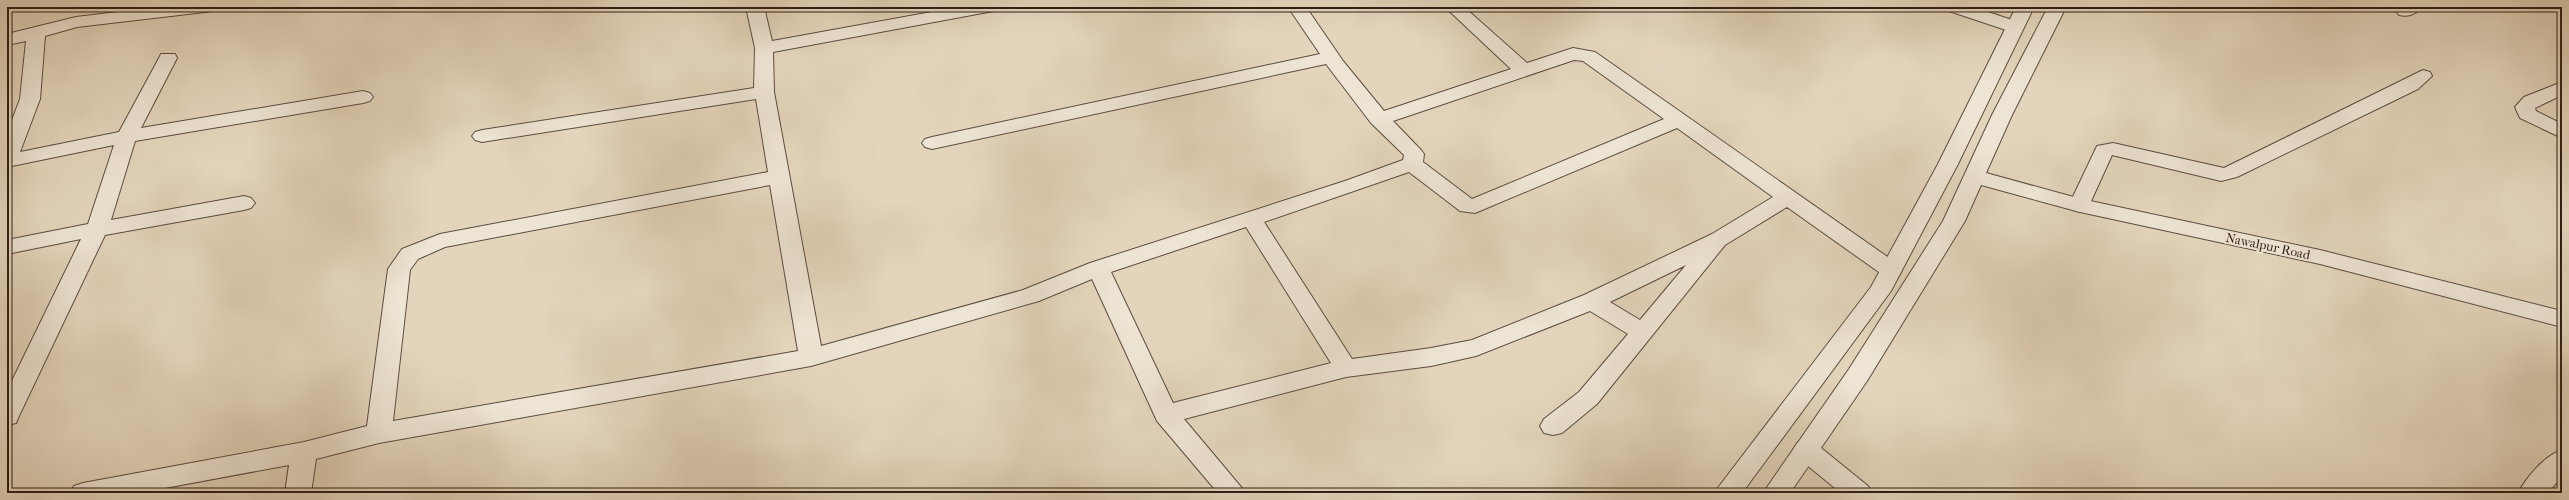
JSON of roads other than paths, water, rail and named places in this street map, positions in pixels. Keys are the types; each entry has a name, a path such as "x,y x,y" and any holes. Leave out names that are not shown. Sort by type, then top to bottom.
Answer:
{"street":[{"path":"7,40 36,31 76,22 205,7"},
{"path":"755,7 764,48 764,92 811,357"},
{"path":"764,48 988,7"},
{"path":"1297,7 1329,58 1378,119 1414,154 1412,164"},
{"path":"1454,7 1523,70"},
{"path":"1956,7 2015,27"},
{"path":"1727,493 1880,291 1948,164 2025,7"},
{"path":"1776,493 1858,375 1954,221 1973,176 2057,7"},
{"path":"7,160 30,99 36,31"},
{"path":"1378,119 1573,54 1588,56 1891,270"},
{"path":"7,416 97,229 126,136 168,58"},
{"path":"932,143 1329,58"},
{"path":"2080,206 2104,150 2113,149 2220,175 2230,173 2411,85 2423,76"},
{"path":"2562,88 2531,101 2525,107 2527,114 2562,132"},
{"path":"482,136 764,92"},
{"path":"7,160 126,136 363,97"},
{"path":"1412,164 1467,206 1475,206 1678,120"},
{"path":"83,493 304,452 379,433 811,357 1031,296 1098,268 1352,186 1412,164"},
{"name":"Nawalpur Road","path":"1973,176 2080,206 2320,257 2562,320"},
{"path":"379,433 399,269 410,254 440,241 778,177"},
{"path":"1166,414 1346,368 1430,357 1476,348 1592,301 1720,239 1787,197"},
{"path":"7,247 97,229 244,203"},
{"path":"1251,218 1346,368"},
{"path":"1553,426 1588,398 1720,239"},
{"path":"1098,268 1166,414 1233,493"},
{"path":"1592,301 1642,332"},
{"path":"1806,450 1859,493"},
{"path":"298,493 304,452"},
{"path":"2531,493 2562,460"}]}
